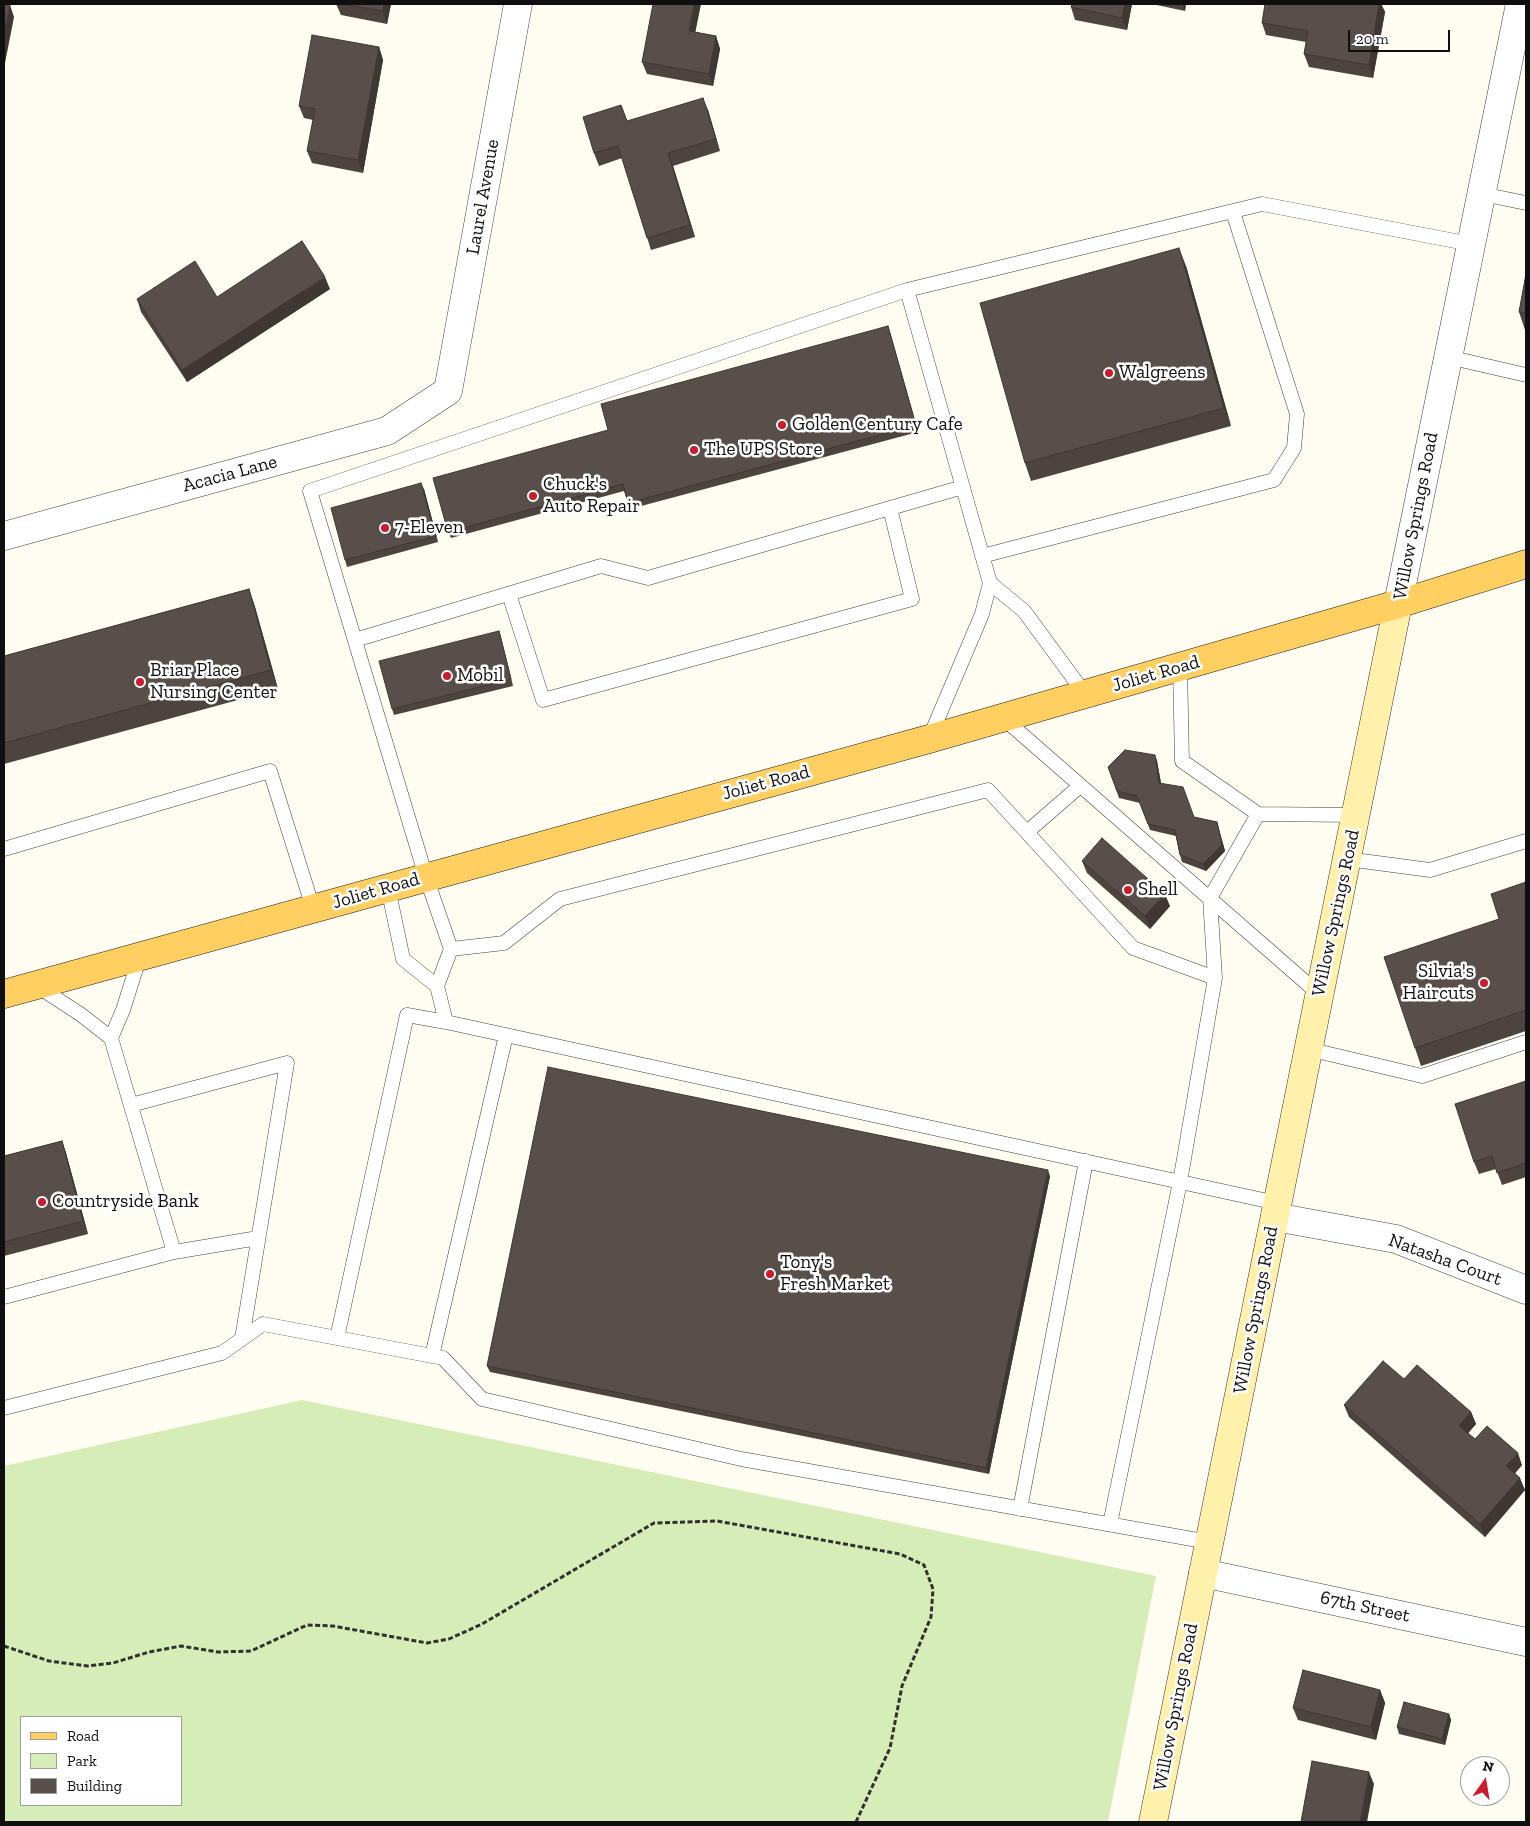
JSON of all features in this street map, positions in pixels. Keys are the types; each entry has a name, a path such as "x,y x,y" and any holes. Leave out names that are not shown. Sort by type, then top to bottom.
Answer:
{"main road":[{"name":"Joliet Road","path":"4,994 929,739 1398,604 1526,564"},
{"name":"Willow Springs Road","path":"1153,1822 1398,604"}],"street":[{"name":"Laurel Avenue","path":"448,391 518,4"},
{"name":"Willow Springs Road","path":"1398,604 1520,4"},
{"name":"Acacia Lane","path":"4,536 387,431 448,391"},
{"name":"Natasha Court","path":"1276,1210 1396,1239 1526,1290"},
{"name":"67th Street","path":"1203,1573 1526,1642"}],"lane":[{"path":"1482,194 1526,204"},
{"path":"446,1022 437,986 451,948 426,877 310,491 907,290 1262,204 1471,244"},
{"path":"982,556 1274,480 1294,448 1296,414 1233,212"},
{"path":"907,290 990,583 982,614 929,739"},
{"path":"1448,357 1526,375"},
{"path":"355,640 602,566 648,578 963,487"},
{"path":"510,594 543,700 912,599 890,508"},
{"path":"990,583 1024,611 1085,694"},
{"path":"1180,667 1182,761 1258,814 1356,816"},
{"path":"1002,717 1319,994"},
{"path":"4,849 270,771 313,908"},
{"path":"1027,832 1080,786"},
{"path":"451,948 504,943 560,899 988,790 1133,948 1215,978"},
{"path":"1110,1524 1180,1182 1215,978 1210,898 1258,814"},
{"path":"1347,859 1430,870 1526,841"},
{"path":"388,888 403,958 437,986"},
{"path":"111,1038 123,1010 140,956"},
{"path":"36,985 80,1014 111,1038 174,1252"},
{"path":"337,1338 408,1015 1180,1182 1276,1210"},
{"path":"432,1356 506,1035"},
{"path":"1308,1049 1422,1076 1526,1042"},
{"path":"131,1105 287,1062 242,1339"},
{"path":"1020,1509 1086,1161"},
{"path":"4,1297 174,1252 258,1238"},
{"path":"4,1408 222,1353 263,1324 443,1358 482,1399 741,1460 1209,1542"}],"path":[{"path":"4,1646 49,1660 87,1666 113,1663 149,1652 181,1646 218,1652 251,1651 307,1625 333,1626 427,1643 449,1639 482,1624 654,1523 717,1521 900,1554 924,1565 932,1589 931,1617 902,1686 890,1748 856,1822"}],"green space":[{"path":"302,1400 1156,1576 1108,1822 4,1822 4,1466"}],"building":[{"path":"4,4 10,5 4,34"},
{"path":"342,4 384,4 383,11"},
{"path":"653,4 694,4 689,31 716,36 709,74 642,62"},
{"path":"1072,4 1125,4 1122,18 1071,7"},
{"path":"1265,4 1379,4 1369,65 1304,54 1308,31 1262,23"},
{"path":"312,35 379,47 358,160 307,151 315,109 299,106"},
{"path":"703,98 716,139 668,153 690,225 647,238 618,146 594,153 583,117 621,105 627,121"},
{"path":"302,241 325,277 182,370 137,299 195,261 217,297"},
{"name":"Walgreens","path":"1179,248 1224,408 1025,463 980,303"},
{"path":"1526,274 1526,313 1519,312"},
{"path":"888,326 916,425 628,503 623,484 448,532 433,478 608,430 601,404"},
{"name":"7-Eleven","path":"421,483 436,536 345,560 331,508"},
{"name":"Briar Place Nursing Center","path":"249,589 271,670 4,743 4,656"},
{"name":"Mobil","path":"499,631 511,679 392,709 379,661"},
{"name":"Shell","path":"1125,750 1155,755 1159,783 1183,787 1194,817 1217,822 1222,845 1203,864 1180,855 1175,830 1148,824 1137,796 1117,791 1108,767"},
{"name":"Shell","path":"1102,838 1165,894 1145,916 1082,861"},
{"path":"1526,882 1526,1010 1415,1048 1384,957 1499,919 1491,894"},
{"name":"Tony's Fresh Market","path":"548,1067 1048,1170 986,1468 487,1366"},
{"path":"1526,1081 1526,1163 1497,1173 1492,1156 1474,1162 1455,1104"},
{"name":"Countryside Bank","path":"62,1141 83,1221 4,1242 4,1156"},
{"path":"1383,1361 1404,1379 1417,1365 1471,1412 1459,1426 1475,1439 1487,1426 1518,1453 1506,1466 1520,1478 1480,1524 1344,1405"},
{"path":"1303,1670 1380,1690 1371,1727 1293,1708"},
{"path":"1404,1702 1449,1714 1442,1739 1397,1727"},
{"path":"1312,1761 1369,1772 1360,1822 1301,1822"}],"place":[{"name":"Walgreens","path":"1109,373"},
{"name":"Golden Century Cafe","path":"782,425"},
{"name":"The UPS Store","path":"694,450"},
{"name":"Chuck's Auto Repair","path":"533,496"},
{"name":"7-Eleven","path":"385,528"},
{"name":"Mobil","path":"447,676"},
{"name":"Briar Place Nursing Center","path":"140,682"},
{"name":"Shell","path":"1128,890"},
{"name":"Silvia's Haircuts","path":"1484,983"},
{"name":"Countryside Bank","path":"42,1202"},
{"name":"Tony's Fresh Market","path":"770,1274"}]}
